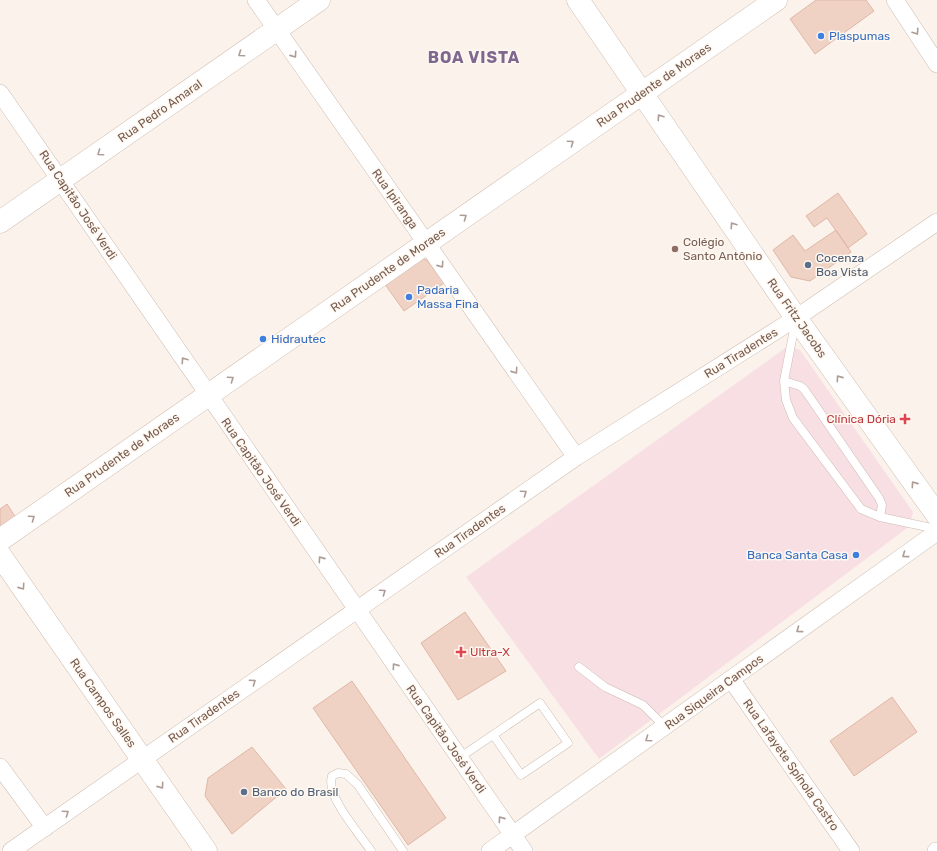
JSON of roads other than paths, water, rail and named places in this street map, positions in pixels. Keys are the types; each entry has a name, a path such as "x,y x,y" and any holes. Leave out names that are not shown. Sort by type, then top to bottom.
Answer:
{"street":[{"name":"Rua Ipiranga","path":"256,0 576,457"},
{"name":"Rua Pedro Amaral","path":"0,222 319,0"},
{"name":"Rua Fritz Jacobs","path":"578,0 796,318 937,515"},
{"name":"Rua Prudente de Moraes","path":"0,540 776,0"},
{"path":"895,0 937,64"},
{"name":"Rua Capitão José Verdi","path":"0,93 61,179 208,396 524,851"},
{"name":"Rua Tiradentes","path":"11,851 576,457 796,318 937,222"},
{"name":"Rua Siqueira Campos","path":"490,851 937,532"},
{"name":"Rua Campos Salles","path":"0,555 206,851"},
{"name":"Rua Lafayete Spínola Castro","path":"731,679 851,851"},
{"path":"0,767 45,828"}],"lane":[{"path":"796,318 784,381 786,400 793,418 861,509 880,517 937,529"},
{"path":"784,381 800,386 804,390 880,498 882,505 880,517"},
{"path":"579,667 605,687 643,705 665,727"},
{"path":"459,758 494,736 540,703 568,743 521,775 494,736"},
{"path":"371,851 341,809 331,789 330,782 332,776 346,774 358,785 403,851"}],"place":[{"name":"Plaspumas","path":"821,36"},
{"name":"Colégio Santo Antônio","path":"675,249"},
{"name":"Cocenza Boa Vista","path":"808,265"},
{"name":"Padaria Massa Fina","path":"409,297"},
{"name":"Hidrautec","path":"263,339"},
{"name":"Clínica Dória","path":"905,419"},
{"name":"Banca Santa Casa","path":"856,555"},
{"name":"Ultra-X","path":"461,652"},
{"name":"Banco do Brasil","path":"244,792"}],"district":[{"name":"BOA VISTA","path":"474,57"}]}
